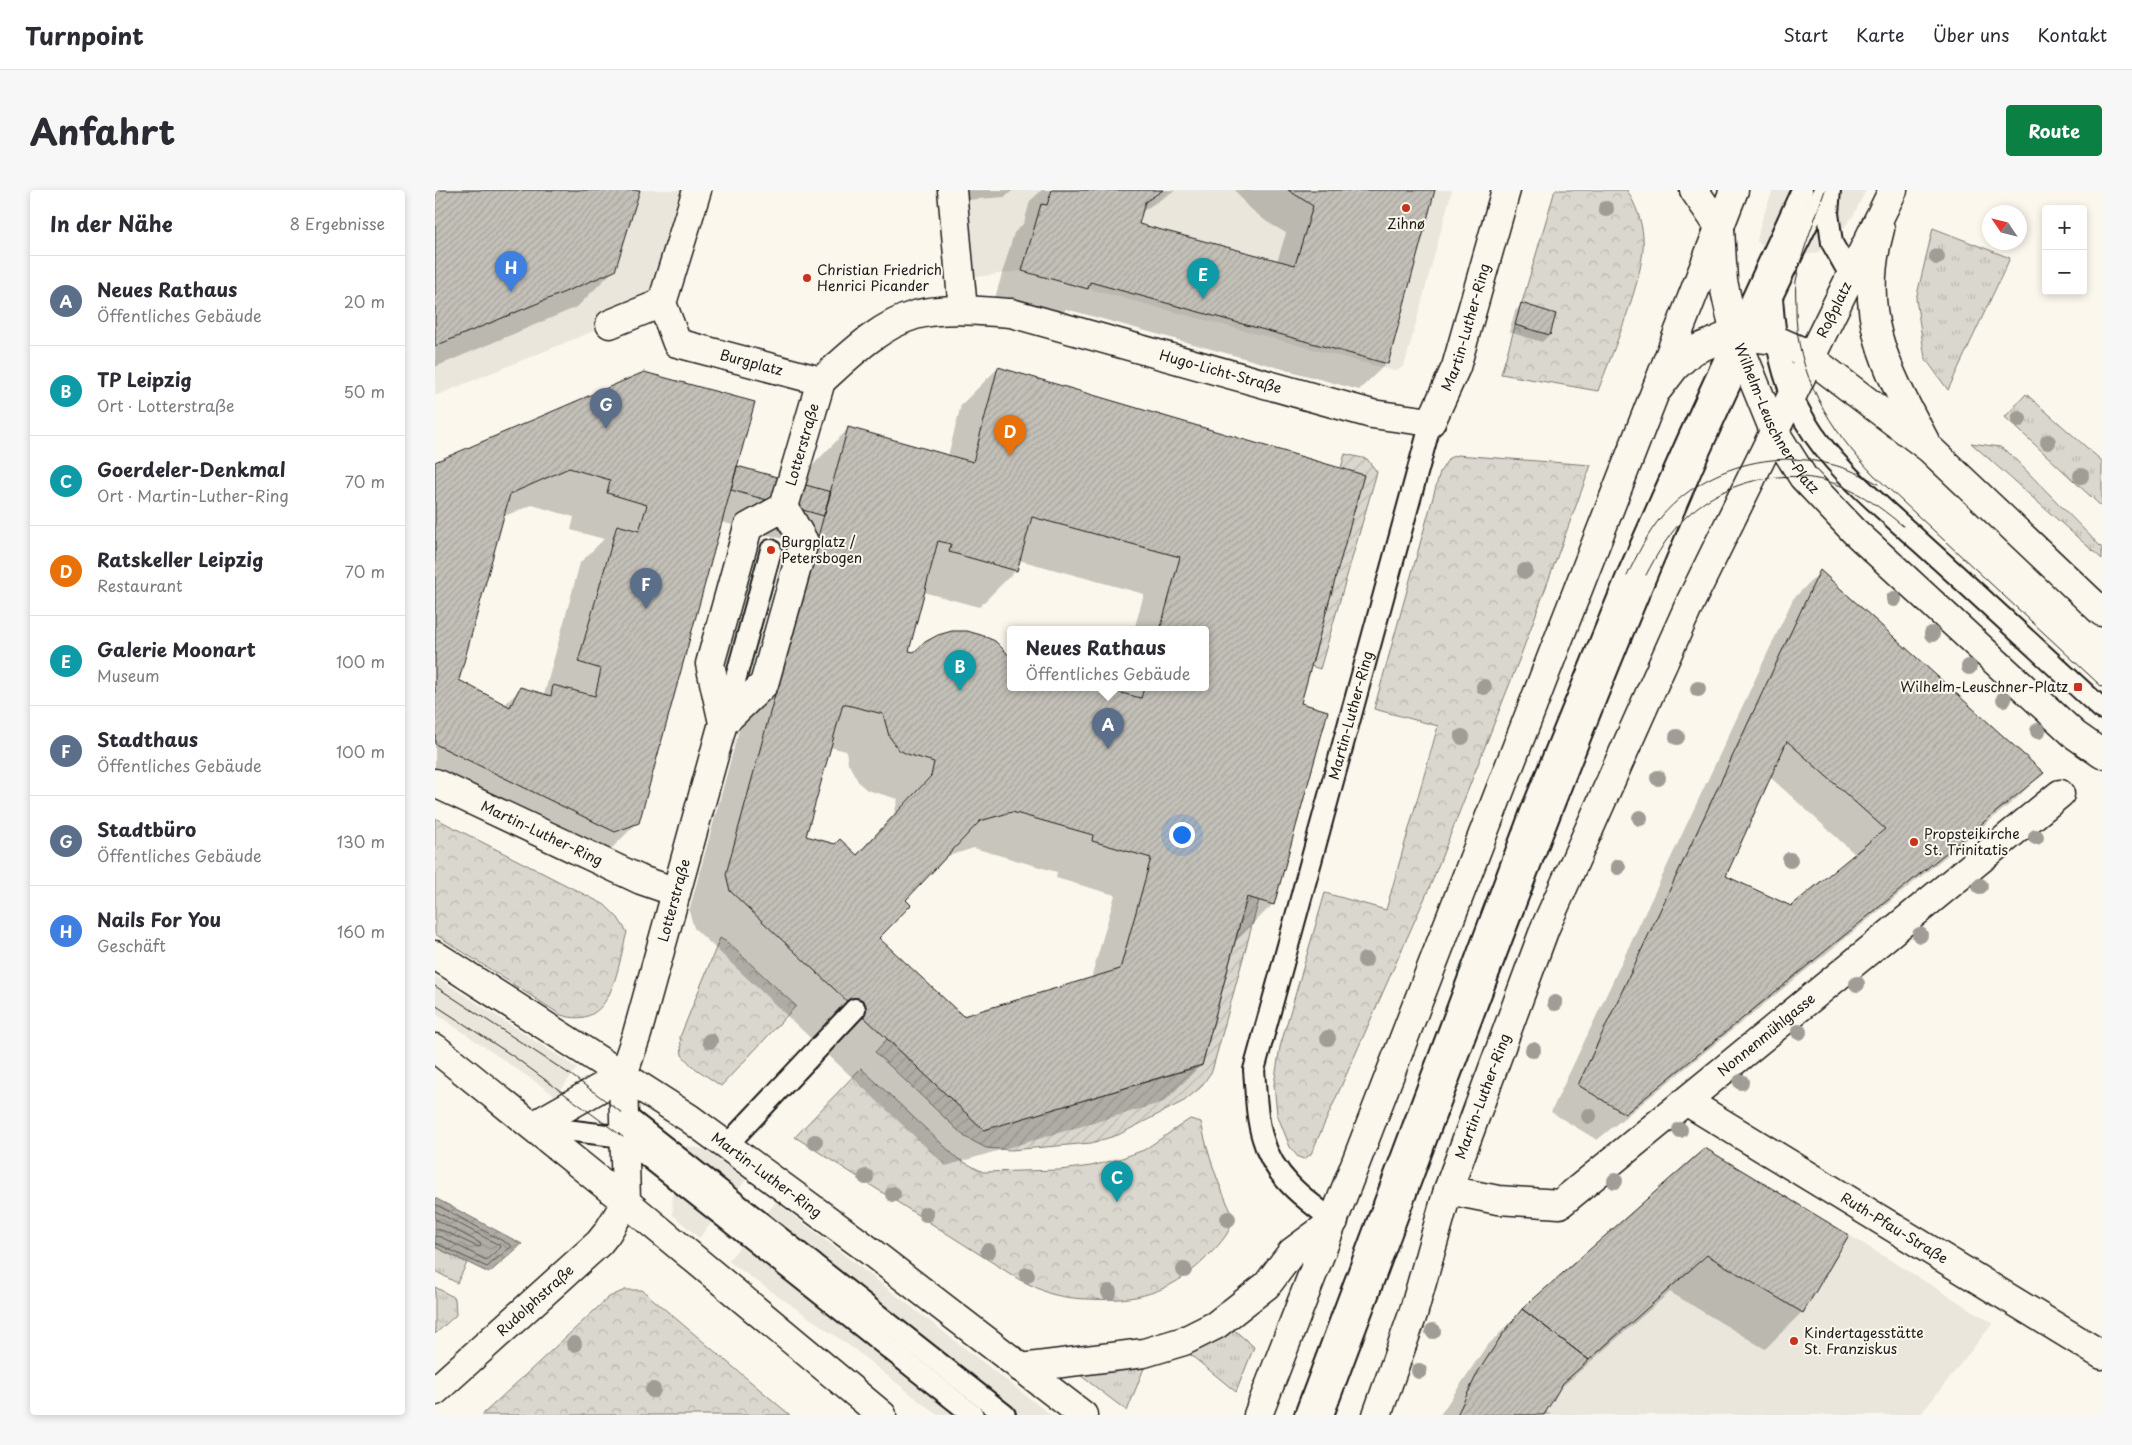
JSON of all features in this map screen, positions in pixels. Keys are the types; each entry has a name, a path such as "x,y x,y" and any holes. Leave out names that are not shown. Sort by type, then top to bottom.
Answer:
{"main road":[{"path":"610,324 662,303 697,190"},
{"path":"821,381 859,346 896,322 917,314 963,310 952,190"},
{"name":"Martin-Luther-Ring","path":"1431,422 1456,367 1505,190"},
{"path":"1695,190 1720,228"},
{"path":"1259,1415 1437,958 1640,426 1734,190"},
{"path":"1893,190 1874,250 1871,269 1870,291 1873,319 1882,351 1898,388 1929,449"},
{"name":"Roßplatz","path":"1775,431 1893,190"},
{"name":"Wilhelm-Leuschner-Platz","path":"1720,228 1723,281 1752,342 1775,431 1803,476 1854,531 2075,735 2102,754"},
{"name":"Burgplatz","path":"662,303 677,343 821,381"},
{"name":"Hugo-Licht-Straße","path":"963,310 1011,313 1372,414 1431,422"},
{"path":"1640,426 1660,386 1682,359 1702,346 1752,342 1801,351 1929,449 2102,612"},
{"name":"Lotterstraße","path":"626,1202 623,1075 637,1034 723,723 710,664 748,527 784,507 821,381"},
{"name":"Martin-Luther-Ring","path":"1377,1415 1413,1314 1448,1190 1545,928 1691,601 1775,431"},
{"path":"723,723 764,684 767,675 803,542 784,507"},
{"name":"Martin-Luther-Ring","path":"435,783 641,880 676,892"},
{"name":"Nonnenmühlgasse","path":"1448,1190 1499,1200 1560,1204 2060,794"},
{"name":"Martin-Luther-Ring","path":"435,955 689,1118 862,1245 1083,1415"},
{"path":"435,1048 626,1202 882,1415"},
{"path":"533,1126 623,1075"},
{"name":"Ruth-Pfau-Straße","path":"1686,1101 2102,1355"},
{"name":"Rudolphstraße","path":"435,1392 599,1242 607,1233 626,1202"},
{"path":"1021,1368 1143,1353 1184,1341 1216,1325 1267,1285 1292,1252 1333,1221"}],"lane":[{"path":"1772,296 1774,276 1785,233 1803,190"},
{"path":"1307,1409 1533,809 1627,576 1752,342 1803,190"},
{"path":"1323,1415 1548,815 1678,500 1772,296 1824,190"},
{"path":"1830,190 1827,213 1832,243 1873,319"},
{"path":"1752,342 1783,374 1792,396 1814,434 1850,476 1878,504 2102,709"},
{"name":"Martin-Luther-Ring","path":"1333,1221 1302,1198 1271,1160 1262,1138 1254,1070 1431,422"},
{"path":"723,723 771,550"},
{"path":"727,1145 855,1008"},
{"path":"533,1126 623,1125 1005,1415"},
{"path":"623,1125 973,1415"}],"shaded area":[{"path":"435,190 697,190 662,303 435,396"},
{"path":"952,190 1452,190 1406,360 1402,368 1394,371 1022,271 960,279"},
{"path":"1773,190 1866,190 1853,216 1832,243 1816,253 1798,256 1765,249 1757,241 1761,222"},
{"path":"435,976 577,1068 556,1096 435,1013"},
{"path":"689,1146 705,1150 746,1180 699,1238 673,1215 672,1186 681,1148"},
{"path":"776,1202 1051,1415 937,1415 854,1349 728,1261"},
{"name":"Kindertagesstätte St. Franziskus","path":"1849,1235 1993,1323 1920,1415 1457,1415 1478,1372 1502,1335 1522,1309 1589,1360 1707,1255 1803,1313"}],"green space":[{"path":"1555,190 1627,190 1640,218 1643,252 1634,292 1598,391 1501,374"},
{"path":"1933,228 1982,247 1982,250 1989,250 2010,258 1948,390 1925,358 1916,299"},
{"path":"2026,394 2102,461 2102,507 2005,417"},
{"path":"1971,443 2000,447 2009,453 2102,548 2102,559"},
{"path":"1345,454 1367,459 1377,472 1320,669 1311,666 1363,475 1341,468"},
{"path":"1457,455 1591,465 1519,660 1431,884 1311,1154 1304,1159 1298,1157 1290,1147 1277,1114 1274,1084 1280,1047 1325,893 1386,910 1438,726 1374,709 1440,472 1449,458"},
{"path":"435,818 605,905 618,918 627,932 615,978 610,993 602,1005 592,1014 578,1018 561,1015 435,934"},
{"path":"1247,897 1259,900 1212,1071 1200,1088 1184,1101 1118,1135 1091,1143 1011,1150 986,1148 965,1137 875,1052 887,1039 984,1129 1202,1066"},
{"path":"720,938 727,942 796,1006 721,1086 692,1066 682,1055 680,1037"},
{"path":"861,1068 958,1159 983,1172 1060,1170 1091,1166 1144,1150 1190,1119 1201,1122 1215,1171 1234,1218 1232,1224 1225,1236 1203,1261 1177,1281 1151,1293 1137,1297 1106,1300 1074,1298 1048,1293 1020,1280 795,1137"},
{"path":"435,1247 467,1263 457,1283 435,1271"},
{"path":"435,1287 455,1298 456,1315 435,1334"},
{"path":"625,1290 642,1290 790,1415 482,1415 609,1297"},
{"path":"1232,1328 1254,1347 1236,1392 1187,1352"},
{"path":"1146,1363 1127,1411 1076,1372"}],"water":[{"path":"435,1198 522,1244 489,1273 435,1247"}],"building":[{"path":"435,190 640,190 615,271 435,346"},
{"path":"1052,190 1163,190 1145,202 1139,224 1295,265 1313,206 1288,190 1435,190 1388,364 1090,282 1088,289 1022,271 1041,204 1047,205"},
{"path":"1521,303 1556,314 1550,335 1515,325"},
{"path":"998,367 1364,475 1301,703 1328,711 1318,748 1274,905 1247,897 1202,1065 984,1130 730,891 726,874 848,427 973,462","holes":["1032,517 1180,557 1161,626 1209,626 1209,691 1143,691 1141,698 1114,691 1007,691 1007,653 995,641 967,631 952,631 938,635 925,642 914,652 909,651 938,541 951,544 949,552 1017,571","843,704 883,714 889,736 899,750 934,762 931,776 857,855 840,839 835,844 806,836","1012,812 1093,835 1092,841 1151,858 1120,969 963,1016 879,938 911,905 906,900 980,821"]},
{"path":"644,372 755,402 639,823 615,832 435,744 435,462","holes":["569,468 610,480 607,493 647,505 639,531 617,525 578,662 601,669 595,696 553,685 551,696 520,687 510,707 459,680 510,494"]},
{"path":"737,466 831,492 824,516 731,490"},
{"name":"Propsteikirche St. Trinitatis","path":"1820,570 2044,773 1625,1114 1578,1085","holes":["1787,741 1885,829 1791,906 1726,876"]},
{"path":"1705,1148 1849,1235 1803,1313 1707,1255 1589,1360 1522,1309"},
{"path":"1522,1309 1589,1360 1563,1383 1544,1415 1457,1415 1478,1372 1502,1335"}],"tram line":[{"path":"1825,190 1809,235 1796,281 1797,331 1802,355 1818,399 1843,439 1874,475 2102,687"},
{"path":"1627,576 1647,537 1662,516 1684,495 1708,479 1735,468 1764,461 1793,459 1822,462 1851,471 1878,484"},
{"path":"1646,575 1664,544 1687,516 1723,492 1743,484 1765,479 1809,478 1830,482 1864,498 1903,526"},
{"path":"435,986 571,1075 622,1113"},
{"path":"435,1005 513,1056 623,1137"}],"place":[{"name":"Zihnø","path":"1406,208"},
{"name":"Christian Friedrich Henrici Picander","path":"807,278"},
{"name":"Nails For You","path":"511,292"},
{"name":"Galerie Moonart","path":"1203,299"},
{"name":"Stadtbüro","path":"606,429"},
{"name":"Ratskeller Leipzig","path":"1010,456"},
{"name":"Burgplatz / Petersbogen","path":"771,550"},
{"name":"Stadthaus","path":"646,609"},
{"name":"Wilhelm-Leuschner-Platz","path":"2078,687"},
{"name":"TP Leipzig","path":"960,691"},
{"name":"Neues Rathaus","path":"1108,749"},
{"name":"Propsteikirche St. Trinitatis","path":"1914,842"},
{"name":"Goerdeler-Denkmal","path":"1117,1202"},
{"name":"Kindertagesstätte St. Franziskus","path":"1794,1341"}]}
